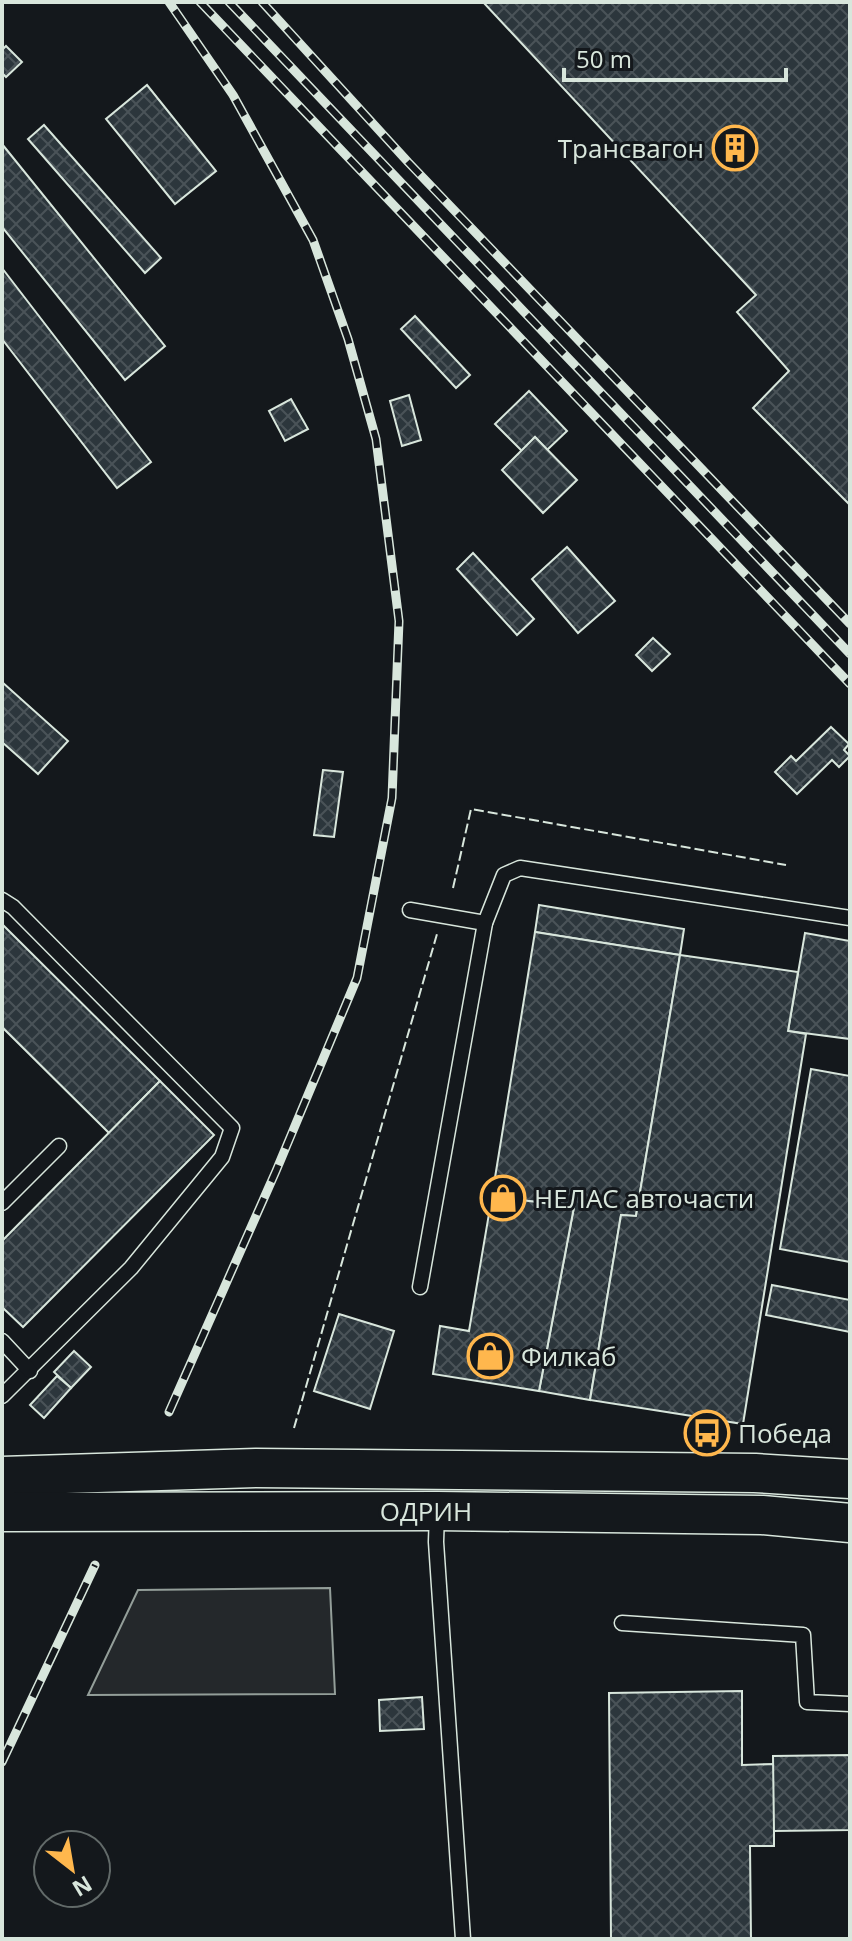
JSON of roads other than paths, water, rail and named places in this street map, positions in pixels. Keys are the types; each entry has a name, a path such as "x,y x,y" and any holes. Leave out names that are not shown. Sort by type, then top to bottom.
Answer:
{"main road":[{"name":"ОДРИН","path":"2,1476 256,1468 755,1473 850,1479"},
{"name":"ОДРИН","path":"2,1512 437,1511 762,1515 850,1523"}],"lane":[{"path":"420,1287 485,923 504,875 520,868 850,918"},
{"path":"2,900 13,907 232,1128 222,1157 131,1268 2,1396"},
{"path":"410,910 485,923"},
{"path":"2,1203 59,1146"},
{"path":"2,1341 30,1371"},
{"path":"437,1511 436,1542 463,1939"},
{"path":"622,1623 803,1635 807,1702 850,1704"}],"railway":[{"path":"169,2 233,95 313,240 348,339 376,439 399,621 392,798 357,978 169,1412"},
{"path":"200,2 850,684"},
{"path":"229,2 850,654"},
{"path":"262,2 408,162 850,624"},
{"path":"2,1762 95,1565"}],"place":[{"name":"Tрансвагон","path":"735,148"},
{"name":"НЕЛАС авточасти","path":"503,1198"},
{"name":"Филкаб","path":"490,1356"},
{"name":"Победа","path":"707,1433"}]}
